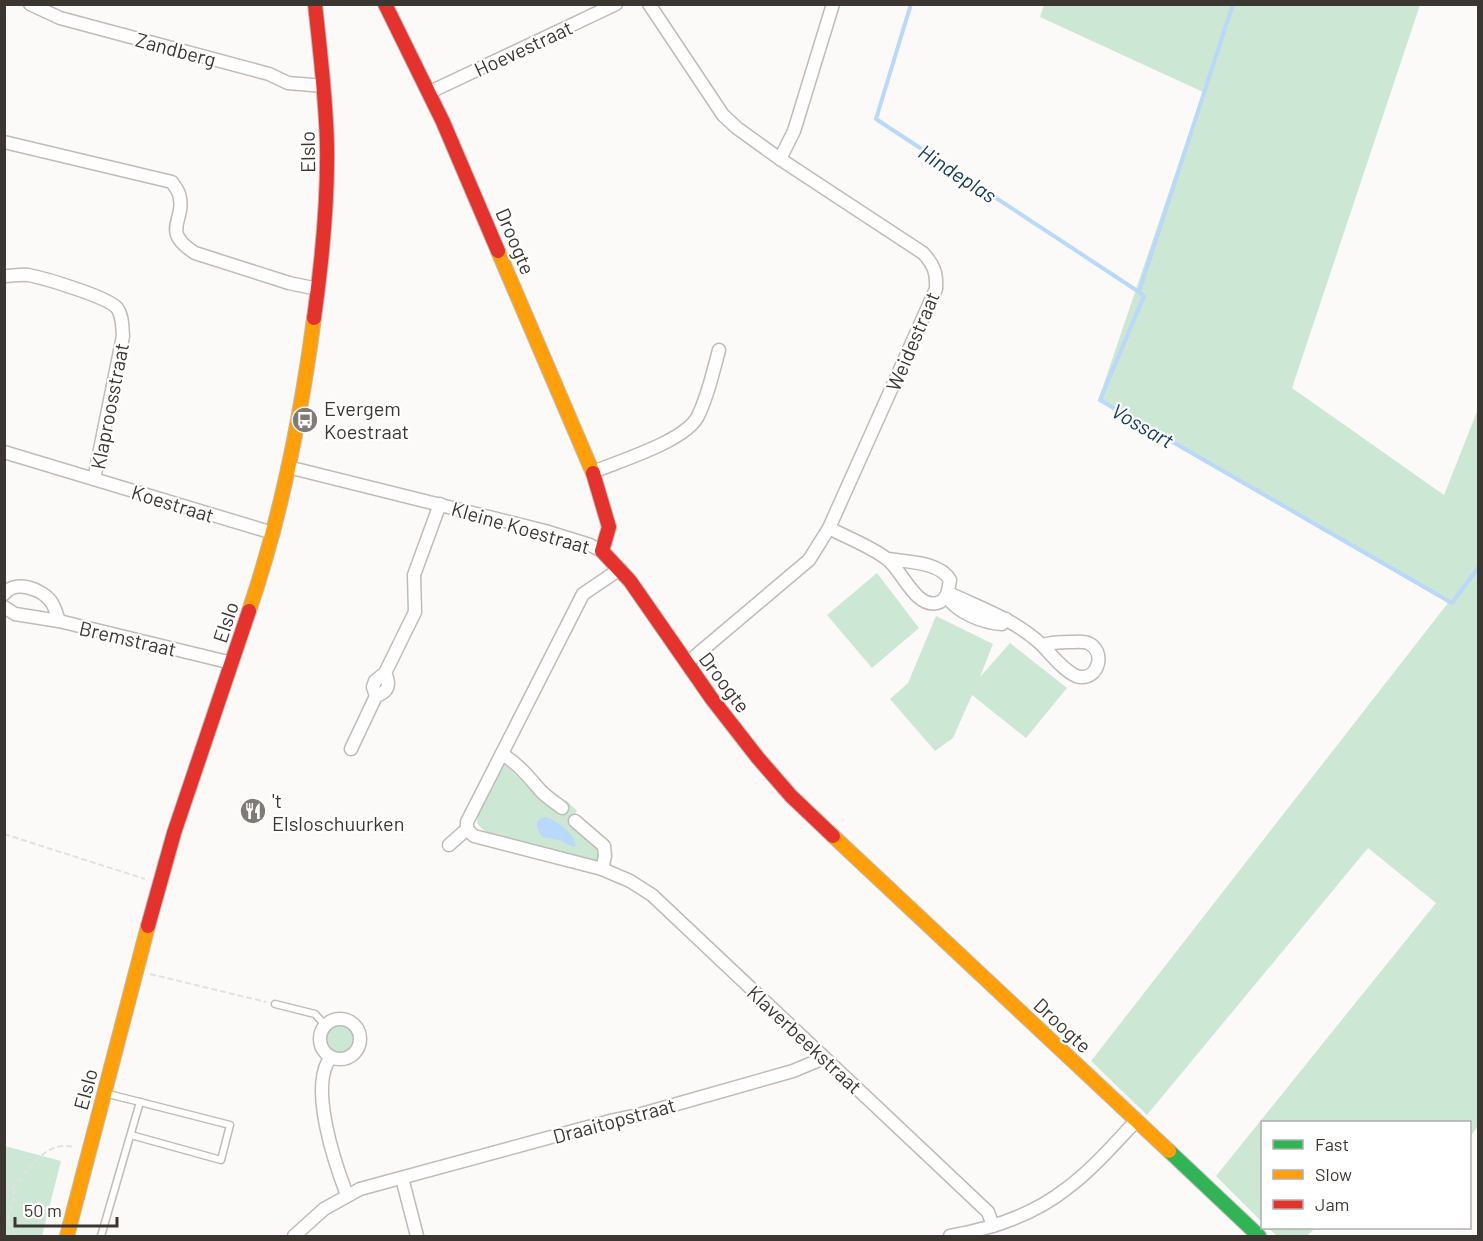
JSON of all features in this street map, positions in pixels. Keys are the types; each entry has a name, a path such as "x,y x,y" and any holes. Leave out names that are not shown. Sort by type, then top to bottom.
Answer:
{"street":[{"name":"Zandberg","path":"30,4 60,18 269,74 288,83 324,86"},
{"name":"Elslo","path":"67,1236 159,884 265,563 288,467 318,289 326,206 327,146 324,86 315,4"},
{"name":"Droogte","path":"385,4 430,92 593,472 609,527 602,551 620,569 766,768 791,796 1259,1236"},
{"name":"Hoevestraat","path":"430,92 616,4"},
{"name":"Weidestraat","path":"649,4 723,115 780,159 923,253 933,264 937,276 936,289 829,528 809,560 687,663"},
{"path":"780,159 794,131 833,4"},
{"path":"4,142 172,182 179,194 177,234 186,247 195,253 289,283 318,289"},
{"name":"Klaproosstraat","path":"4,276 39,277 102,299 117,308 122,318 123,336 94,480"},
{"path":"593,472 675,438 688,429 698,418 719,350"},
{"name":"Koestraat","path":"4,452 273,533"},
{"name":"Kleine Koestraat","path":"288,467 545,531 602,551"},
{"name":"Kleine Koestraat","path":"351,749 376,696 383,694 389,686 386,673 415,612 414,575 440,504"},
{"path":"829,528 888,559 937,568 946,573 950,580 948,595 950,602 991,623 1002,624 1006,620 1042,645"},
{"path":"888,559 918,597 926,603 935,603 948,595"},
{"path":"449,845 467,829 467,822 583,594 620,569"},
{"name":"Bremstraat","path":"4,594 14,586 38,591 53,604 59,621"},
{"name":"Bremstraat","path":"4,607 15,614 59,621 232,663"},
{"path":"502,754 512,760 535,782 540,790 562,808"},
{"path":"575,820 604,846 605,856 602,868"},
{"name":"Klaverbeekstraat","path":"467,829 474,836 602,868 630,881 652,895 988,1212 993,1226"},
{"path":"332,1020 344,1020 356,1027 359,1044 351,1056 345,1059 331,1057 326,1053 320,1045 320,1038 326,1025 332,1020"},
{"path":"331,1057 324,1071 323,1100 328,1138 347,1195"},
{"name":"Draaitopstraat","path":"294,1236 324,1209 360,1189 638,1115 793,1071 824,1058"},
{"path":"950,1236 993,1226 1035,1209 1066,1190 1136,1121"},
{"path":"402,1178 417,1236"}],"lane":[{"path":"275,1004 315,1014 326,1025"},
{"path":"104,1093 230,1125 221,1160 130,1135"},
{"path":"101,1236 140,1102"}],"path":[{"path":"4,834 159,884"},
{"path":"137,970 275,1004"},
{"path":"4,1194 14,1188 36,1158 68,1145 89,1150"},
{"path":"14,1188 14,1200 7,1222 14,1230 15,1236"}],"green space":[{"path":"1044,5 1420,5 1292,388 1444,495 1478,409 1478,1126 1471,1136 1471,1121 1261,1121 1261,1221 1216,1176 1436,903 1368,848 1147,1115 1091,1061 1448,603 1098,401 1203,92 1040,17"},
{"path":"877,573 919,628 872,668 827,615"},
{"path":"936,616 993,644 980,677 1010,643 1067,688 1026,738 972,695 953,738 935,751 890,699 908,683"},
{"path":"503,763 560,816 567,808 562,804 566,800 577,811 569,820 601,851 598,862 499,837 479,826 478,813"},
{"path":"339,1025 349,1029 353,1039 349,1049 339,1053 329,1049 325,1039 329,1029"},
{"path":"5,1146 61,1161 42,1236 5,1236"},
{"path":"1269,1229 1314,1229 1307,1236 1277,1236"}],"water":[{"path":"544,817 564,828 572,836 576,846 542,837 537,823"}],"waterway":[{"name":"Hindeplas","path":"911,4 876,119 1139,292"},
{"name":"Vossart","path":"1233,4 1139,292 1144,296 1100,400 1452,603 1478,568"}],"traffic: fast":[{"path":"1169,1151 1259,1236"}],"traffic: slow":[{"path":"498,251 593,473"},
{"path":"249,611 271,539 289,466 314,318"},
{"path":"833,836 1169,1151"},
{"path":"67,1236 148,926"}],"traffic: jam":[{"path":"314,318 327,188 325,110 315,4"},
{"path":"385,4 443,122 498,251"},
{"path":"593,473 609,527 602,551 630,581 712,699 758,758 791,796 833,836"},
{"path":"148,926 174,833 249,611"}],"place":[{"name":"Evergem Koestraat","path":"305,420"},
{"name":"'t Elsloschuurken","path":"253,811"}]}
